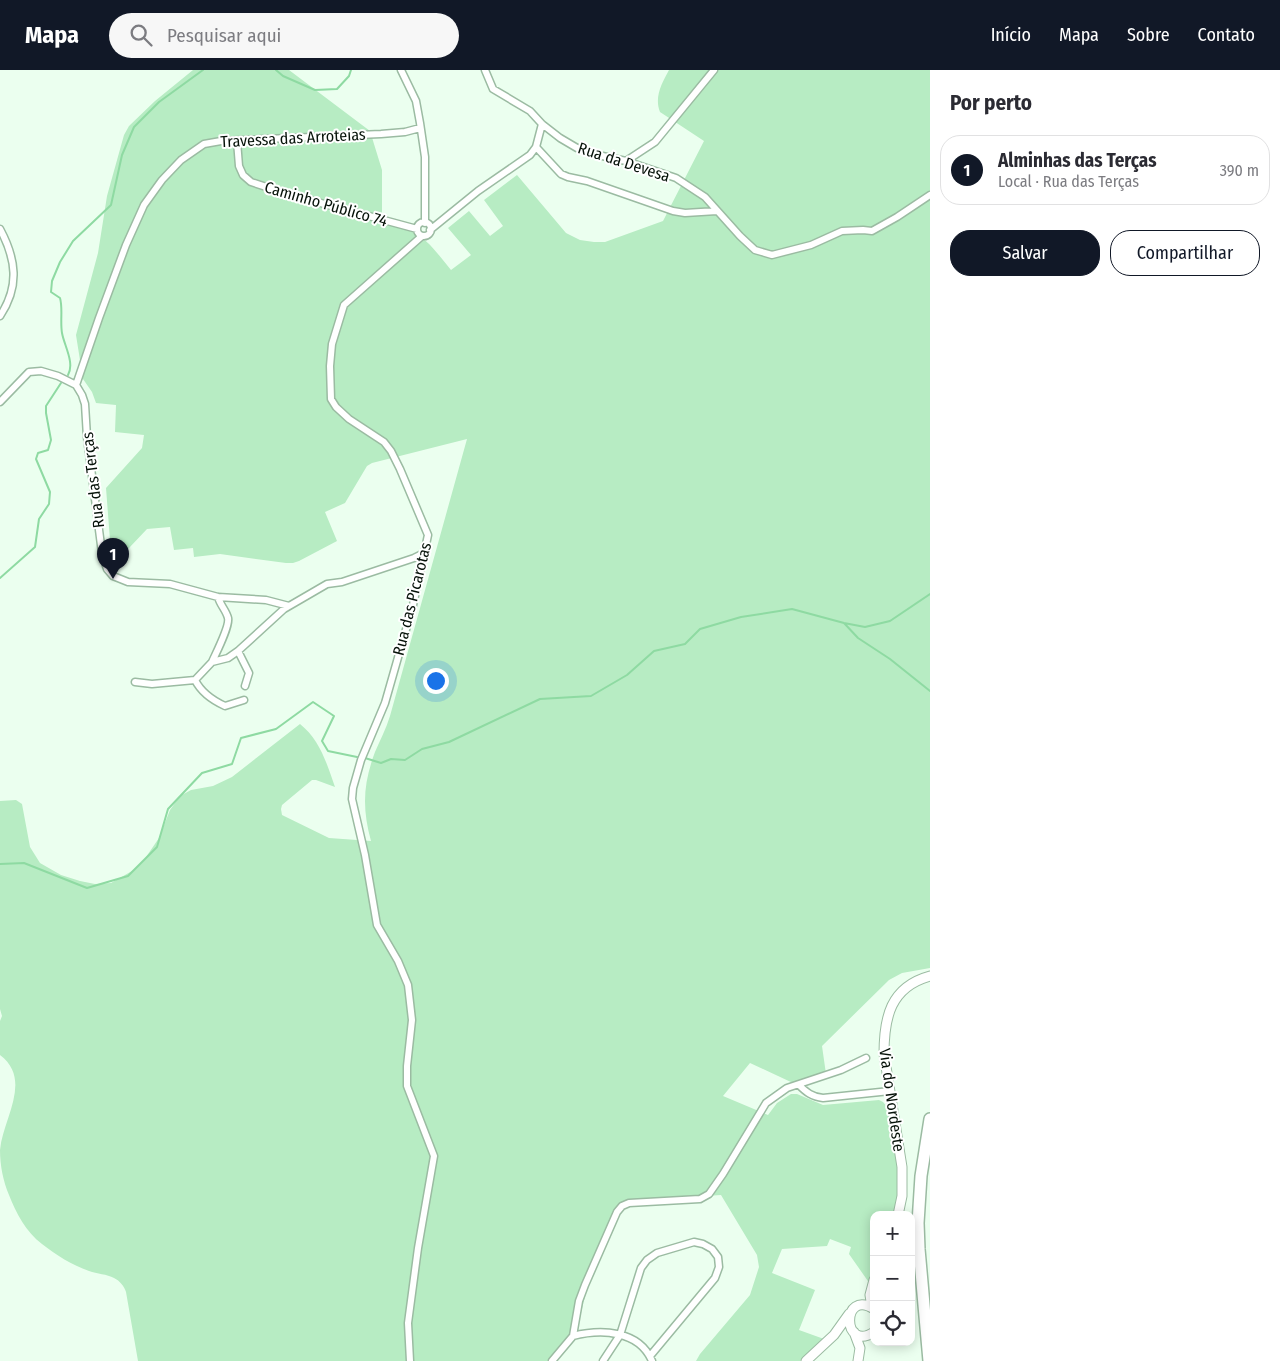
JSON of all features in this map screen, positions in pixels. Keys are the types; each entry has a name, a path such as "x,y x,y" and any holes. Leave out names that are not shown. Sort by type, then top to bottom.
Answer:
{"highway":[{"path":"929,1361 918,1223 921,1176 930,1119"}],"main road":[{"name":"Via do Nordeste","path":"899,1211 904,1182 884,1054 886,1018 893,1002 902,990 912,983 930,976"},
{"path":"806,1361 834,1335 851,1312 858,1306 870,1287"},
{"path":"858,1306 870,1307"},
{"path":"851,1312 848,1321 860,1348 859,1358"},
{"path":"834,1335 852,1331 862,1336 870,1334"},
{"path":"859,1358 862,1346 870,1337"}],"street":[{"path":"401,70 416,101 425,157 425,223"},
{"name":"Rua da Devesa","path":"485,70 494,89 530,112 542,124 577,148 593,154 626,161 676,178 705,197 755,250 772,255 811,245 842,231 863,230 872,232 930,195"},
{"path":"626,161 655,142 714,70"},
{"path":"425,223 420,224 417,229 418,233 422,236 428,234 430,230 478,191 530,155 536,147 542,124"},
{"name":"Travessa das Arroteias","path":"76,385 116,272 144,205 162,180 181,160 204,144 221,140 237,141 381,134 405,132 420,128"},
{"name":"Caminho Público 74","path":"237,141 239,166 243,175 251,182 291,196 417,229"},
{"path":"536,147 561,174 568,177 673,211 685,213 717,210"},
{"path":"425,223 429,225 430,230"},
{"path":"0,229 14,270 14,284 0,316"},
{"name":"Rua das Picarotas","path":"410,1361 408,1322 418,1248 434,1156 407,1086 407,1066 412,1020 408,985 398,961 377,925 365,855 352,799 361,760 385,703 414,605 428,536 391,451 384,442 349,419 336,407 331,399 330,366 332,344 344,305 422,236"},
{"path":"0,402 29,372 40,371 58,376 76,385"},
{"name":"Rua das Terças","path":"76,385 85,404 87,437 102,553 112,576 128,582 170,584 218,597 266,600 289,606"},
{"path":"212,662 228,658 289,606 327,584 342,582 414,558 426,552"},
{"path":"135,682 152,684 195,680 212,662 228,628 229,620 218,597"},
{"path":"238,651 249,673 245,686"},
{"path":"195,680 203,691 225,706 244,700"},
{"path":"552,1361 573,1336 579,1301 622,1206 629,1202 700,1198 709,1194 766,1103 777,1094 841,1070 866,1058"},
{"path":"799,1085 815,1097 822,1098 890,1091"},
{"path":"573,1336 589,1332 620,1335 637,1342 648,1352 651,1358 715,1278 719,1267 718,1257 712,1249 694,1242 656,1252 647,1260 641,1268 620,1335 603,1361"}],"green space":[{"path":"193,70 289,70 370,131 382,170 382,223 410,231 422,238 451,270 471,255 448,228 469,211 490,236 503,226 484,200 517,175 566,233 580,240 605,242 663,221 704,141 660,112 658,96 661,85 669,70 930,70 930,968 902,973 889,980 822,1046 826,1074 793,1083 750,1063 723,1096 768,1115 777,1103 791,1094 797,1094 823,1105 879,1100 888,1108 901,1180 897,1211 870,1211 870,1284 849,1254 851,1247 830,1239 827,1246 782,1249 772,1273 815,1290 799,1330 824,1339 800,1361 696,1361 750,1295 759,1267 757,1255 721,1195 633,1201 620,1210 586,1292 576,1334 557,1361 138,1361 126,1292 122,1284 111,1277 76,1266 53,1252 31,1234 15,1209 5,1184 0,1156 2,1138 15,1088 14,1076 10,1065 0,1055 0,1021 2,1016 0,1009 0,801 16,800 22,804 30,847 40,863 61,875 80,881 95,884 111,883 132,871 144,860 159,838 170,810 180,796 191,790 213,786 232,777 300,724 318,745 335,787 312,780 282,805 282,815 329,838 371,841 365,807 368,775 390,716 467,439 372,463 367,466 345,503 325,512 337,541 299,561 286,563 220,554 194,557 193,548 174,550 170,527 147,529 112,566 106,488 142,448 144,435 115,432 116,405 96,403 92,392 83,379 76,335 98,253 107,196 124,135 129,126 155,101"}],"waterway":[{"path":"68,375 70,365 62,333 61,302 60,298 51,292 52,281 60,262 73,241 111,205 122,155 134,127 159,102 203,70"},
{"path":"276,70 283,76 315,90 337,89 349,76 351,70"},
{"path":"0,578 35,547 39,519 49,504 50,492 36,459 38,453 48,450 51,440 46,406 61,383"},
{"path":"365,758 381,763 391,759 405,760 422,749 449,742 540,699 591,696 627,675 654,651 685,644 700,629 741,617 792,609 865,627 890,621 930,594"},
{"path":"844,623 858,638 890,659 930,691"},
{"path":"0,864 24,863 87,888 128,876 157,847 168,809 202,773 232,764 241,738 276,729 313,702 334,716 322,741 328,751 357,757"}],"place":[{"name":"Alminhas das Terças","path":"113,579"}]}
